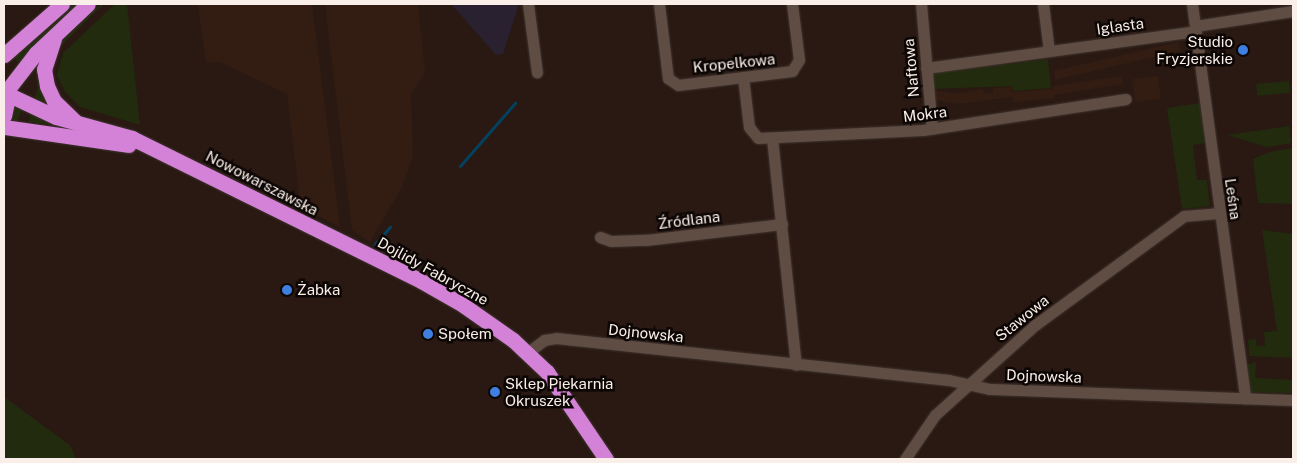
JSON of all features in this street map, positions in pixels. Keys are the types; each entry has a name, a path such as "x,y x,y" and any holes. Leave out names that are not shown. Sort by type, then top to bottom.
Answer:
{"highway":[{"path":"4,55 62,4"},
{"path":"4,116 4,91 36,53 88,4"},
{"path":"54,38 44,69 47,86 54,101 76,122"},
{"name":"Nowowarszawska","path":"4,91 56,117 111,131 151,148 358,249"},
{"name":"Nowowarszawska","path":"4,127 151,148"},
{"name":"Dojlidy Fabryczne","path":"358,249 464,305 527,353 560,389 606,459"}],"street":[{"path":"528,4 537,72"},
{"name":"Kropelkowa","path":"660,4 668,78 678,85 792,71 799,60 792,4"},
{"name":"Naftowa","path":"921,4 932,129"},
{"path":"1043,4 1049,51"},
{"name":"Leśna","path":"1192,4 1245,398"},
{"name":"Iglasta","path":"926,68 1195,28 1293,10"},
{"name":"Mokra","path":"743,77 747,110 753,135 772,138 932,129 1126,99"},
{"path":"772,138 796,365"},
{"name":"Stawowa","path":"905,459 935,415 1035,325 1184,216 1220,213"},
{"name":"Źródlana","path":"600,237 611,241 646,240 782,224"},
{"name":"Dojnowska","path":"527,353 544,340 556,338 949,380 990,389 1293,400"}],"shaded area":[{"path":"198,4 312,4 340,227 301,207 287,94 220,62 206,63"},
{"path":"325,4 418,4 425,73 411,93 413,156 401,189 370,242 352,230"},
{"path":"451,4 519,4 503,54 496,55"},
{"path":"1179,42 1181,51 1055,80 1053,71"},
{"path":"1122,76 1123,84 1054,95 1054,98 1013,102 1012,97 957,104 936,100 935,90 955,94 983,89 984,94 993,93 993,88 1011,87 1012,92 1053,89 1053,86"},
{"path":"1158,76 1161,99 1135,102 1132,79"}],"green space":[{"path":"70,4 78,4 20,63 11,57"},
{"path":"101,4 104,4 58,49 60,43"},
{"path":"115,4 127,4 140,125 80,107 65,92 57,75 63,53"},
{"path":"1048,59 1051,88 1013,91 1012,86 934,89 934,73"},
{"path":"1289,81 1290,93 1257,96 1256,84"},
{"path":"39,82 41,82 56,110 34,100"},
{"path":"1200,103 1205,143 1193,145 1197,180 1207,180 1210,206 1182,209 1167,108"},
{"path":"14,105 22,108 17,121 9,118"},
{"path":"31,113 61,125 29,122"},
{"path":"1289,126 1291,143 1267,147 1227,135"},
{"path":"1293,148 1293,204 1258,203 1253,159 1270,152"},
{"path":"1262,230 1293,234 1293,358 1249,356 1248,340 1256,339 1257,346 1265,346 1264,332 1277,331"},
{"path":"1256,362 1255,378 1293,380 1293,393 1251,392 1246,365"},
{"path":"4,397 70,445 76,459 4,459"}],"waterway":[{"path":"460,166 515,103"},
{"path":"375,244 390,227"}],"place":[{"name":"Studio Fryzjerskie","path":"1243,50"},
{"name":"Żabka","path":"287,290"},
{"name":"Społem","path":"428,334"},
{"name":"Sklep Piekarnia Okruszek","path":"495,392"}]}
